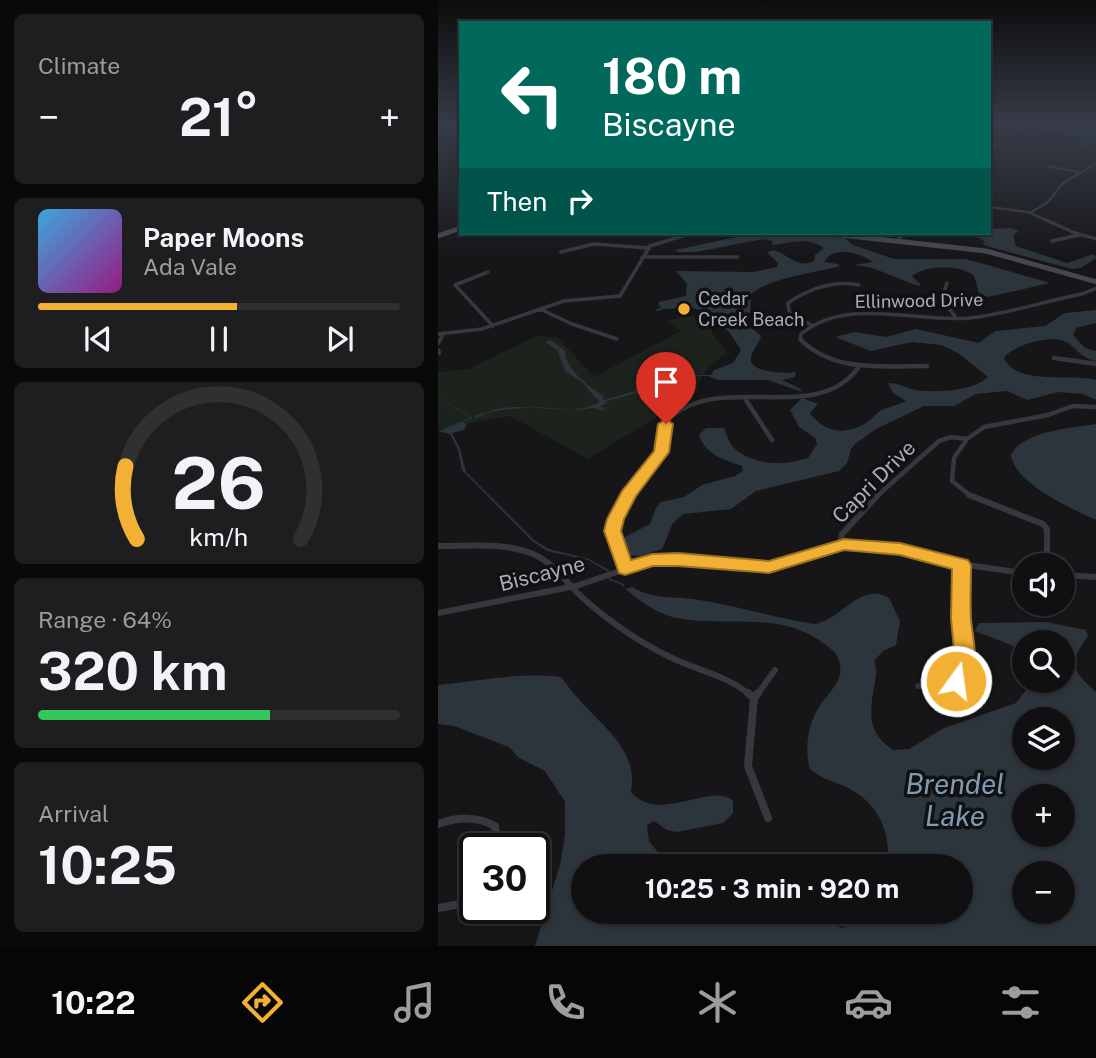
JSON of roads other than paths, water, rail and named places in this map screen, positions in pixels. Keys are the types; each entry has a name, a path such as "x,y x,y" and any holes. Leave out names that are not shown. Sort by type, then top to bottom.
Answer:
{"main road":[{"path":"438,236 459,229"},
{"path":"864,235 902,237 995,252 1097,282"}],"street":[{"path":"1064,169 1079,172"},
{"path":"1030,213 1048,202 1059,187 1085,169"},
{"path":"991,208 1030,213 1078,235 1097,239"},
{"path":"438,344 441,333 493,326 581,298 622,295 649,248 677,235"},
{"path":"1052,241 1078,235"},
{"path":"561,252 579,245 600,242 649,248"},
{"path":"642,257 738,257"},
{"path":"488,272 455,285 493,326"},
{"path":"859,285 843,282 788,303 789,312 811,325 801,334 803,344 857,368 927,366"},
{"path":"947,282 942,298 956,318"},
{"name":"Ellinwood Drive","path":"811,325 831,318 902,314 956,318 1005,311 1082,294 1097,288"},
{"path":"540,309 572,324 617,339"},
{"path":"1055,358 1097,364"},
{"path":"622,570 613,531 615,519 628,495 662,452 666,424 676,415 705,403 744,397 788,397 834,388 853,377 857,368"},
{"path":"744,397 772,440"},
{"name":"Capri Drive","path":"840,546 842,534 853,520 931,447 951,438 967,439 975,432 997,423 1048,415 1073,406 1097,407"},
{"path":"967,439 954,458 952,481 971,496 1016,511 1044,524 1047,553"},
{"path":"438,546 496,547 532,554 557,567 572,587 658,651 739,687 754,698"},
{"name":"Biscayne","path":"438,613 572,587 652,560 678,559 769,567 840,546 882,546 962,565 1012,571"},
{"path":"918,686 956,681 965,668 962,565"},
{"path":"1075,576 1097,577"},
{"path":"768,818 748,766 748,745 754,698 775,670"},
{"path":"438,824 468,817 485,819 495,826 496,833"},
{"path":"438,908 459,904"}],"water":[{"path":"1011,228 1019,231 1013,235 1016,246 1067,263 1094,254 1096,258 1081,268 1072,269 986,246 979,238 957,235 991,235 992,229"},
{"path":"746,235 813,235 845,238 853,245 894,259 966,259 1050,283 988,297 979,293 974,276 960,269 943,267 918,272 912,276 920,286 870,268 853,265 873,262 860,255 834,253 824,262 840,266 782,279 751,294 750,312 746,322 761,336 751,362 769,371 796,372 795,377 782,380 802,392 768,380 718,380 708,376 690,376 650,388 690,375 711,375 714,370 733,363 741,350 722,326 719,315 689,307 666,309 659,306 659,302 686,296 687,284 676,271 753,272 777,267 778,263 767,252 774,250 798,262 808,263 814,261 815,255 824,248 805,241 772,245 773,241 763,239 696,252 675,250"},
{"path":"1096,310 1096,323 1076,328 1073,335 1085,348 1096,351 1096,361 1058,339 1023,345 1004,358 1010,367 1032,375 1096,380 1096,400 1083,394 1058,392 1027,400 1007,391 976,394 954,406 924,406 876,429 855,444 847,463 839,471 756,491 731,509 683,514 673,523 662,549 639,556 627,555 623,538 650,524 661,502 684,497 702,485 735,476 743,471 742,466 710,452 699,435 706,428 724,428 733,447 750,458 769,463 799,461 808,458 817,444 815,438 799,427 790,410 802,398 818,404 810,413 822,425 843,431 860,426 880,411 906,401 893,393 888,383 916,390 944,391 964,388 988,377 958,353 941,345 912,342 871,351 835,337 854,332 886,337 916,329 979,343 995,331 1045,326 1065,313"},
{"path":"551,340 565,351 573,371 604,396 603,400 607,403 600,406 608,412 593,408 570,409 599,402 582,382 565,371 557,350 545,342"},
{"path":"438,397 473,418 476,417 463,422 467,425 464,430 452,433 460,449 466,472 534,540 549,549 589,559 609,570 611,579 624,584 625,588 609,580 607,571 588,560 547,551 532,541 462,470 458,450 450,434 438,431 471,418"},
{"path":"530,407 500,410 483,414 497,409"},
{"path":"1096,424 1096,520 1033,485 1015,466 1011,455 1017,447 1036,436"},
{"name":"Brendel Lake","path":"632,587 657,596 714,603 814,624 824,621 869,594 889,598 900,621 896,645 883,651 875,660 876,673 871,706 877,735 894,750 909,749 944,728 1016,703 1024,693 1075,693 1075,660 1078,672 1096,692 1096,946 535,946 542,924 550,924 550,897 560,865 565,835 565,802 545,771 519,758 509,747 454,726 438,724 438,685 515,676 560,677 607,728 624,751 632,777 631,792 642,801 655,805 724,796 733,801 733,813 723,823 677,832 667,830 654,821 647,825 649,841 659,854 571,854 571,924 830,924 842,928 851,924 973,924 973,854 888,854 880,818 866,800 856,792 810,769 807,746 812,721 839,678 840,664 833,651 808,634 790,627 772,623 696,621 670,616 647,605 626,589"},
{"name":"Brendel Lake","path":"1045,622 1086,630 1088,636 1075,660 1075,630 1012,630 1012,645 975,631 979,623"}],"waterway":[{"path":"657,310 663,308"},
{"path":"604,401 650,388"},
{"path":"476,417 483,414"}],"place":[{"name":"Cedar Creek Beach","path":"684,309"}]}
